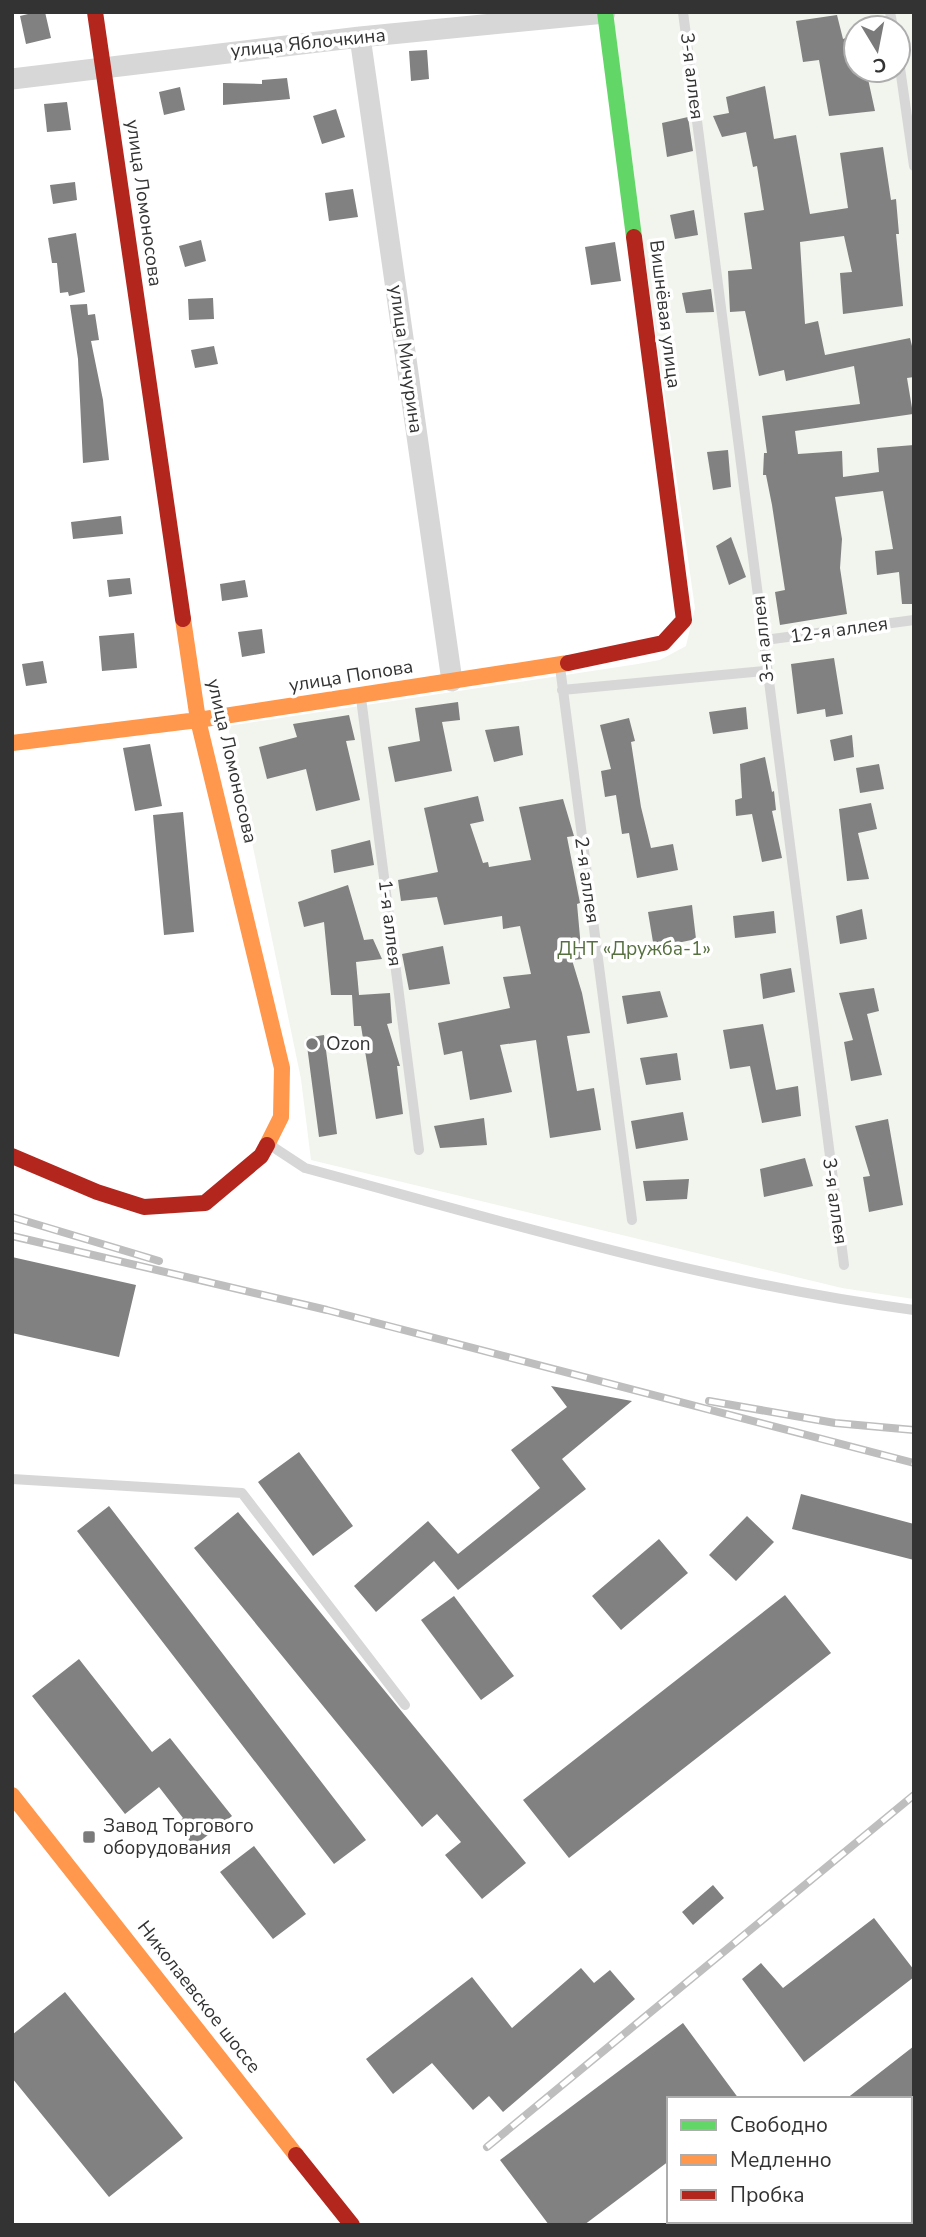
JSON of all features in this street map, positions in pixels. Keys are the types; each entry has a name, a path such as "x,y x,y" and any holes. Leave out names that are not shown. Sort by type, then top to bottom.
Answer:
{"street":[{"name":"улица Ломоносова","path":"12,1156 97,1192 144,1207 205,1203 261,1156 281,1117 282,1068 198,720 95,12"},
{"path":"605,13 610,12"},
{"name":"улица Яблочкина","path":"12,79 102,66 360,37 605,13"},
{"name":"Вишнёвая улица","path":"605,13 684,621"},
{"name":"улица Мичурина","path":"360,37 452,681"},
{"name":"улица Попова","path":"12,743 198,720 560,665 663,643 684,621"},
{"name":"Николаевское шоссе","path":"12,1795 352,2225"}],"lane":[{"name":"3-я аллея","path":"683,12 765,640 765,671 844,1265"},
{"path":"902,84 914,166"},
{"name":"12-я аллея","path":"765,640 914,620"},
{"name":"2-я аллея","path":"560,665 632,1220"},
{"path":"562,690 765,671"},
{"name":"1-я аллея","path":"361,696 419,1150"},
{"path":"268,1144 305,1168 610,1249 846,1301 914,1310"},
{"path":"12,1479 242,1493 405,1705"}],"green space":[{"name":"ДНТ «Дружба-1»","path":"610,12 914,12 914,1299 842,1288 311,1160 301,1079 228,726 638,664 660,660 686,646 695,608"}],"building":[{"path":"45,12 51,38 26,44 20,16"},
{"path":"837,15 842,35 842,84 869,84 875,111 829,116 819,60 803,62 796,21"},
{"path":"427,50 429,79 411,81 409,51"},
{"path":"287,78 290,99 223,105 223,83 262,84 262,80"},
{"path":"765,86 774,139 796,135 810,214 848,208 840,153 883,147 891,200 896,199 899,234 896,234 903,306 843,314 840,273 852,272 844,236 800,242 805,324 818,321 825,355 910,338 914,354 914,377 907,378 913,414 795,431 798,454 842,451 843,477 879,472 877,448 914,445 914,604 902,604 899,572 877,575 875,551 893,549 883,491 835,497 842,539 840,568 847,614 780,625 775,592 785,590 772,505 766,475 763,475 764,453 767,453 762,416 860,404 854,366 786,381 784,370 759,376 745,311 730,312 728,271 752,269 744,213 764,210 757,166 753,167 746,132 722,137 713,116 729,113 726,97"},
{"path":"180,87 185,110 164,115 159,92"},
{"path":"67,102 71,130 47,132 44,104"},
{"path":"336,109 345,137 322,144 313,116"},
{"path":"688,117 693,151 667,157 662,123"},
{"path":"75,182 77,200 53,204 50,185"},
{"path":"353,189 358,217 329,221 325,193"},
{"path":"694,210 698,235 675,239 670,215"},
{"path":"76,233 85,292 69,296 68,292 60,293 57,263 52,263 48,238"},
{"path":"201,240 206,261 185,267 179,246"},
{"path":"615,242 621,281 591,285 585,247"},
{"path":"711,289 714,312 686,313 682,293"},
{"path":"213,298 214,319 189,320 188,299"},
{"path":"87,304 88,315 95,314 99,340 91,341 103,400 109,460 83,463 78,359 70,305"},
{"path":"214,346 218,364 195,368 191,350"},
{"path":"728,450 731,487 713,490 707,452"},
{"path":"121,516 123,534 73,539 71,522"},
{"path":"731,537 746,577 729,585 716,546"},
{"path":"130,578 132,594 109,597 107,580"},
{"path":"245,580 248,597 222,601 220,584"},
{"path":"262,629 265,653 242,657 238,632"},
{"path":"134,633 137,668 102,671 99,636"},
{"path":"834,658 843,714 826,717 825,709 797,714 791,664"},
{"path":"43,661 47,683 26,686 22,664"},
{"path":"458,702 460,720 442,722 452,771 395,782 388,747 420,741 415,708"},
{"path":"746,707 748,729 713,734 709,712"},
{"path":"349,715 355,740 346,741 360,800 316,811 306,769 267,779 259,747 297,737 293,724"},
{"path":"629,718 635,741 631,742 641,807 651,848 673,844 678,870 637,878 629,833 622,834 616,795 605,797 601,771 611,769 600,725"},
{"path":"519,726 523,755 494,762 485,730"},
{"path":"852,735 854,757 834,761 830,740"},
{"path":"150,744 162,806 135,811 123,748"},
{"path":"765,757 772,792 774,791 776,810 772,811 782,858 762,862 752,814 736,816 735,800 742,798 740,764"},
{"path":"879,764 884,789 860,793 856,768"},
{"path":"478,796 484,821 470,824 483,863 488,862 489,867 531,860 519,807 563,799 574,836 567,837 580,903 577,904 582,959 572,960 590,1033 567,1036 577,1091 594,1088 601,1130 550,1138 536,1040 500,1045 512,1092 470,1100 462,1051 444,1055 438,1023 510,1008 503,977 531,974 520,926 503,929 502,916 444,925 437,897 401,901 398,880 438,872 424,808"},
{"path":"871,803 877,829 858,833 869,879 847,881 839,809"},
{"path":"183,812 194,932 164,935 153,815"},
{"path":"370,840 374,865 334,873 331,850"},
{"path":"348,885 364,940 373,939 382,959 356,962 359,995 390,993 392,1023 387,1024 400,1066 397,1066 403,1114 376,1119 361,1026 354,1026 352,995 331,995 324,922 304,927 298,902"},
{"path":"692,905 696,939 654,948 648,912"},
{"path":"862,909 867,939 840,944 836,916"},
{"path":"774,911 776,933 735,938 733,916"},
{"path":"443,946 450,984 409,990 402,954"},
{"path":"791,968 795,992 763,999 760,974"},
{"path":"874,988 879,1011 867,1014 882,1075 851,1081 844,1042 853,1040 839,993"},
{"path":"660,991 668,1017 627,1024 622,996"},
{"path":"763,1024 776,1090 798,1086 801,1116 762,1123 750,1066 730,1069 723,1030"},
{"path":"324,1035 337,1134 319,1137 306,1038"},
{"path":"677,1053 681,1080 646,1085 640,1058"},
{"path":"683,1112 688,1140 636,1149 631,1121"},
{"path":"484,1118 487,1145 440,1148 434,1126"},
{"path":"888,1119 903,1205 869,1212 863,1177 870,1176 855,1126"},
{"path":"805,1158 813,1186 764,1197 760,1169"},
{"path":"689,1179 687,1199 646,1201 643,1181"},
{"path":"12,1257 136,1285 119,1357 12,1333"},
{"path":"551,1386 632,1401 562,1459 586,1489 458,1590 434,1561 376,1612 354,1586 428,1521 458,1554 540,1488 511,1450 567,1407"},
{"path":"299,1452 353,1526 313,1556 258,1482"},
{"path":"801,1494 914,1524 914,1560 792,1529"},
{"path":"109,1506 366,1840 334,1864 77,1531"},
{"path":"238,1512 526,1863 482,1899 445,1855 461,1842 437,1814 422,1827 194,1548"},
{"path":"747,1516 774,1542 736,1581 709,1555"},
{"path":"659,1539 688,1573 621,1630 592,1596"},
{"path":"785,1595 831,1653 569,1858 523,1800"},
{"path":"454,1596 514,1676 481,1700 421,1620"},
{"path":"79,1659 152,1752 170,1738 232,1816 194,1846 176,1824 183,1818 159,1787 125,1814 32,1696"},
{"path":"254,1846 306,1914 273,1939 220,1872"},
{"path":"713,1885 724,1898 693,1925 682,1912"},
{"path":"874,1918 914,1970 914,1977 804,2062 742,1979 761,1963 783,1988"},
{"path":"581,1968 594,1983 610,1970 635,1999 503,2112 489,2096 473,2110 432,2063 393,2094 366,2059 472,1977 512,2028"},
{"path":"65,1992 183,2138 109,2197 12,2078 12,2035"},
{"path":"683,2023 738,2097 667,2097 667,2163 584,2225 549,2225 500,2160"},
{"path":"914,2046 914,2099 849,2097"}],"railway":[{"path":"12,1217 159,1261"},
{"path":"12,1236 327,1310 914,1463"},
{"path":"709,1401 835,1423 914,1430"},
{"path":"487,2147 914,1795"}],"traffic: fast":[{"path":"605,12 634,237"}],"traffic: slow":[{"path":"183,619 198,720 282,1068 281,1117 267,1145"},
{"path":"12,743 198,720 568,663"},
{"path":"12,1795 296,2155"}],"traffic: jam":[{"path":"95,12 183,619"},
{"path":"568,663 663,643 684,620 634,237"},
{"path":"12,1156 97,1192 144,1207 205,1203 261,1156 267,1145"},
{"path":"296,2155 352,2225"}],"place":[{"name":"Ozon","path":"312,1044"},
{"name":"Завод Торгового оборудования","path":"89,1837"}]}
